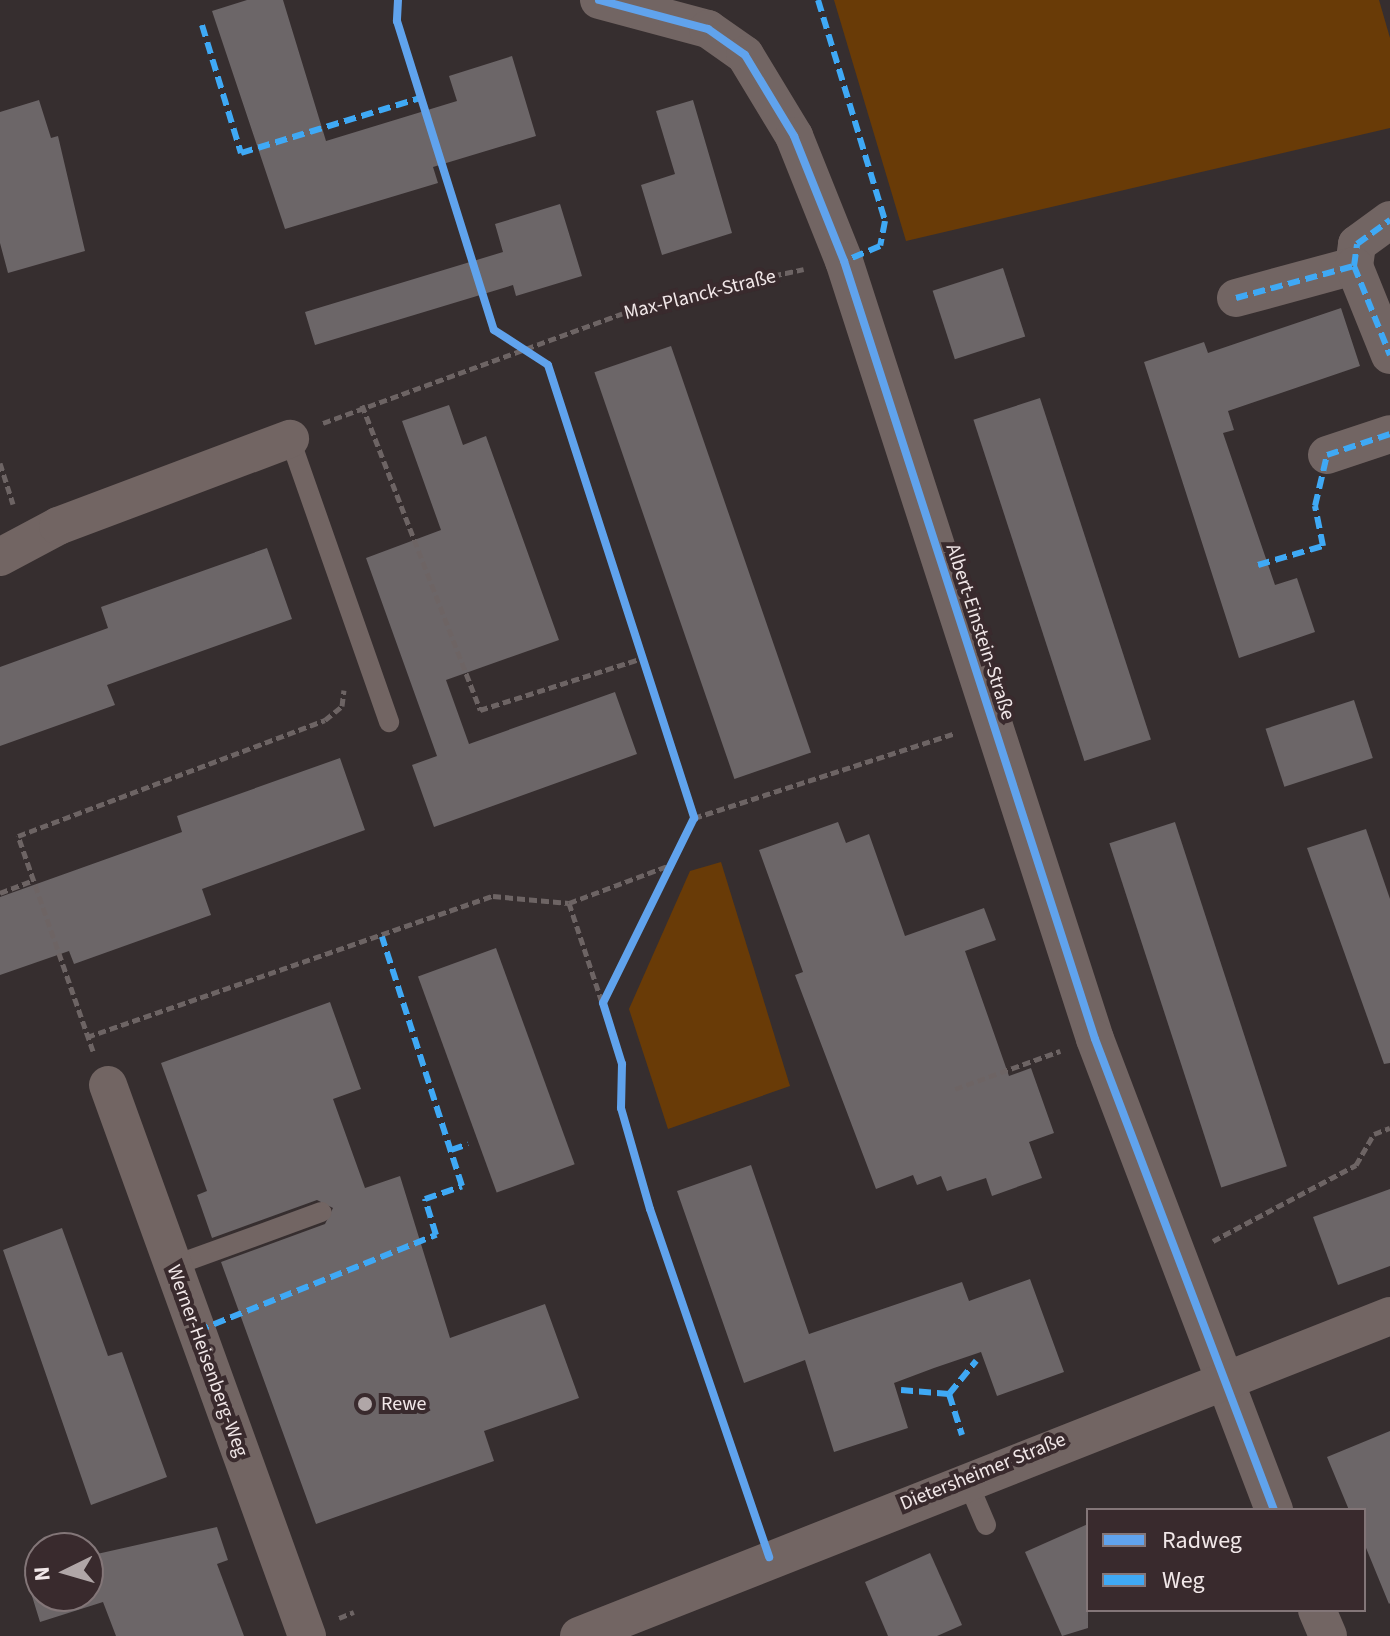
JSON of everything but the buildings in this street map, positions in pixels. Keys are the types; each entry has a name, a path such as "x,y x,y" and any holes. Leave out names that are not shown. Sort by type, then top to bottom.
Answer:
{"street":[{"name":"Albert-Einstein-Straße","path":"599,0 708,29 745,55 774,92 844,261 1095,1039 1219,1378 1273,1508"},
{"path":"1390,220 1357,244 1354,266 1390,355"},
{"path":"1236,298 1354,266"},
{"path":"1327,455 1390,434"},
{"path":"0,557 136,494 290,439"},
{"name":"Werner-Heisenberg-Weg","path":"108,1085 307,1636"},
{"name":"Dietersheimer Straße","path":"579,1636 1219,1378 1390,1316"},
{"path":"1318,1612 1328,1636"}],"lane":[{"path":"290,439 389,722"},
{"path":"173,1266 321,1212"},
{"path":"966,1478 986,1525"}],"path":[{"path":"398,0 397,21 494,330 548,365 640,659 694,818 603,1003"},
{"path":"362,405 480,710 640,659"},
{"path":"108,1085 87,1037 18,836 325,720 342,706 339,676"},
{"path":"694,818 992,721"},
{"path":"87,1037 493,896 569,903 671,864"},
{"path":"0,893 32,881"},
{"path":"569,903 622,1064 621,1108 650,1209 769,1557"},
{"path":"955,1089 1095,1039"},
{"path":"1176,1261 1356,1165 1374,1134 1390,1128"}],"shaded area":[{"path":"834,0 1379,0 1390,38 1390,128 906,241"},
{"path":"721,862 790,1086 668,1129 629,1009 690,871"}],"marked path":[{"path":"818,0 885,221 880,246 844,261"},
{"path":"202,25 241,153 420,98"},
{"path":"1354,266 1357,244 1390,220"},
{"path":"1236,298 1354,266 1390,355"},
{"path":"1258,565 1323,546 1315,506 1327,455 1390,434"},
{"path":"197,1331 436,1235 425,1199 462,1186 382,937"},
{"path":"451,1150 468,1144"},
{"path":"949,1394 976,1361"},
{"path":"901,1390 949,1394 962,1435"}],"cycle path":[{"path":"398,0 397,21 494,330 548,365 694,818 603,1003 622,1064 621,1108 650,1209 769,1557"},
{"path":"599,0 708,29 745,55 794,136 844,261 1095,1039 1273,1508"}],"place":[{"name":"Rewe","path":"365,1404"}]}
